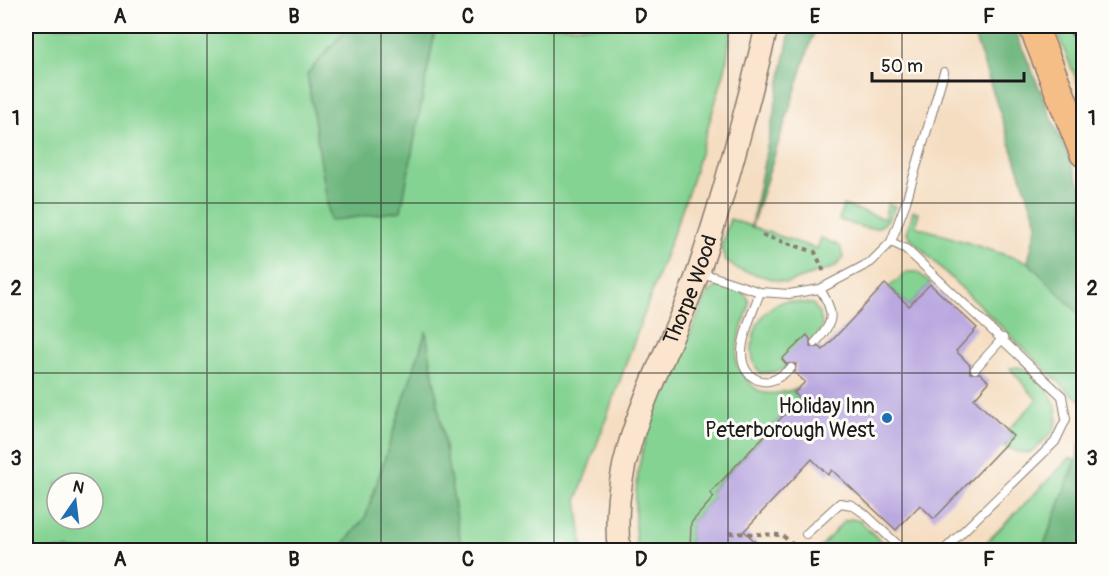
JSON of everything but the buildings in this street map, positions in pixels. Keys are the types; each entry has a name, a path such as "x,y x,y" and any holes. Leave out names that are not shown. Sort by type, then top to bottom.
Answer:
{"highway":[{"path":"1033,26 1083,153"}],"street":[{"name":"Thorpe Wood","path":"619,550 618,496 625,458 653,380 698,272 740,137 767,26"}],"lane":[{"path":"698,272 760,292 789,294 825,286 870,262 891,242 906,202 944,72"},
{"path":"891,242 906,249 1062,396 1066,419 1055,442 944,550"},
{"path":"815,343 825,333 832,315 825,286"},
{"path":"760,292 741,350 744,367 753,378 765,383 778,379 791,368"},
{"path":"975,369 1003,338"},
{"path":"806,534 840,503 852,505 865,514 903,550"}],"path":[{"path":"762,236 815,252 825,286"},
{"path":"730,533 782,535 799,550"}],"green space":[{"path":"26,26 732,26 725,70 690,187 577,499 583,550 26,550"},
{"path":"349,26 436,26 401,211 330,221 307,74"},
{"path":"791,26 816,26 751,228"},
{"path":"971,26 1013,26 1083,192 1083,318 1028,262 1037,223"},
{"path":"1054,26 1075,26 1083,42 1083,95"},
{"path":"888,204 895,206 885,223 879,227 865,228 839,220 843,205 884,219"},
{"path":"913,211 919,213 915,226 1028,262 1074,306 1083,318 1083,402 1069,392 912,240 907,233"},
{"path":"730,219 817,249 821,238 840,246 843,257 835,267 786,283 737,269 725,260 721,247"},
{"path":"907,272 917,272 931,283 909,306 889,287"},
{"path":"720,285 742,291 749,302 737,349 736,364 743,374 761,392 775,393 797,389 794,393 802,401 795,403 710,492 714,497 691,523 690,547 693,550 637,550 636,486 646,437 657,406 707,294"},
{"path":"785,301 813,304 822,326 817,337 789,366 778,371 760,373 755,366 752,348 756,329 765,313 773,306"},
{"path":"426,331 462,550 339,550 366,516"},
{"path":"1018,367 1034,375 1041,382 1056,407 1056,425 1052,432 1035,450 1028,453 1020,453 1004,446 1013,436 1007,431 1037,400 1010,368"},
{"path":"1083,431 1083,550 1042,550 1076,461"},
{"path":"1070,458 1076,461 1042,550 979,550"},
{"path":"851,519 860,521 889,550 818,550 844,521"}],"place":[{"name":"Holiday Inn Peterborough West","path":"887,418"}]}
